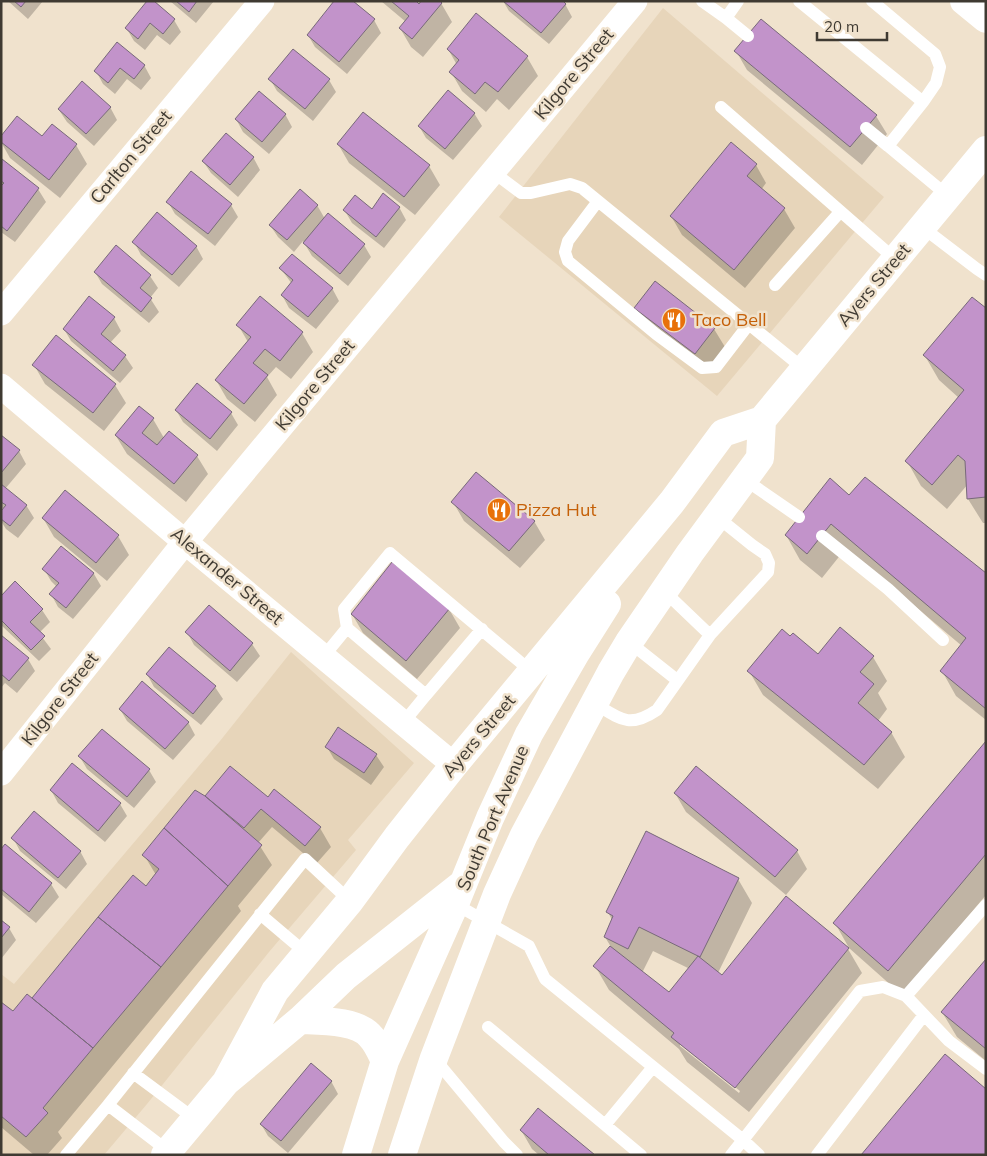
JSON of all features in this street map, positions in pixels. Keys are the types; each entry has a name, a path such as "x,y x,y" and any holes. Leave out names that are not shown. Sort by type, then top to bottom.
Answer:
{"main road":[{"name":"Ayers Street","path":"226,1082 275,991 350,901 397,837 454,765 672,502 723,433 762,420 986,150"},
{"path":"594,703 629,642 716,516 760,458 762,420"},
{"name":"South Port Avenue","path":"356,1155 385,1061 460,893 490,818 529,734 576,652 672,502"},
{"name":"South Port Avenue","path":"402,1155 434,1058 497,894 524,835 594,703"},
{"name":"Ayers Street","path":"166,1153 226,1082 300,1020 346,976 460,893"},
{"path":"300,1020 331,1022 363,1029 371,1037 385,1061"}],"street":[{"name":"Carlton Street","path":"1,313 262,1"},
{"name":"Kilgore Street","path":"1,773 185,542 635,1"},
{"name":"Alexander Street","path":"1,386 185,542 454,765"}],"lane":[{"path":"702,1 716,5 726,18 748,36"},
{"path":"726,18 738,1"},
{"path":"799,1 923,102"},
{"path":"872,1 935,54 940,67 936,83 888,146"},
{"path":"720,107 895,259"},
{"path":"866,128 948,196"},
{"path":"493,172 521,193 531,193 570,184 582,188 804,369"},
{"path":"598,200 568,241 565,252 568,261 656,334 702,368 716,367 749,324"},
{"path":"775,285 840,212"},
{"path":"922,227 986,275"},
{"path":"744,479 798,517"},
{"path":"594,703 618,718 632,721 645,718 657,710 710,635 768,572 769,563 766,554 716,516"},
{"path":"822,536 888,589 943,640"},
{"path":"426,695 347,628 344,609 390,553 532,672"},
{"path":"664,591 710,635"},
{"path":"324,656 347,628"},
{"path":"403,723 482,629"},
{"path":"629,642 677,680"},
{"path":"66,1155 305,860 350,901"},
{"path":"460,893 486,922 529,946 546,978 759,1155"},
{"path":"906,996 986,905"},
{"path":"260,914 306,953"},
{"path":"731,1155 860,991 882,987 906,996 949,1041 986,1069"},
{"path":"816,1155 924,1015"},
{"path":"488,1027 641,1155"},
{"path":"434,1058 517,1155"},
{"path":"605,1125 653,1067"},
{"path":"133,1073 195,1118"},
{"path":"108,1105 166,1153"}],"shaded area":[{"path":"663,8 884,197 717,396 499,217"},
{"path":"291,652 414,763 348,840 356,850 269,952 104,1155 1,1155 1,974 14,984 220,741"}],"building":[{"path":"14,1 26,1 21,7"},
{"path":"147,1 154,1 175,19 163,34 150,23 138,39 125,28"},
{"path":"176,1 197,1 189,12"},
{"path":"334,1 353,1 375,19 339,62 307,35"},
{"path":"391,1 416,1 419,4 421,1 440,1 442,3 412,39 399,28 409,16"},
{"path":"503,1 563,1 566,4 541,33"},
{"path":"476,13 528,56 498,92 485,82 475,94 449,72 459,60 447,49"},
{"path":"761,19 877,115 850,147 734,51"},
{"path":"117,42 145,65 134,79 120,68 108,83 94,71"},
{"path":"293,49 330,79 305,109 268,79"},
{"path":"82,81 111,107 86,134 58,109"},
{"path":"448,90 475,113 445,149 418,126"},
{"path":"259,91 286,114 262,142 235,119"},
{"path":"363,112 430,165 404,197 337,144"},
{"path":"17,116 42,136 52,124 77,144 49,180 1,142 1,136"},
{"path":"226,133 254,157 230,185 202,161"},
{"path":"731,142 757,164 747,176 785,208 734,270 670,216"},
{"path":"2,159 39,188 7,231 1,226 1,186 4,183 1,181"},
{"path":"191,171 232,204 208,234 166,202"},
{"path":"300,189 318,205 287,240 269,225"},
{"path":"383,193 400,207 376,237 343,210 355,195 372,209"},
{"path":"157,212 197,246 172,275 132,242"},
{"path":"328,213 365,244 340,274 303,243"},
{"path":"116,245 151,275 140,288 152,298 141,312 94,272"},
{"path":"292,254 333,288 308,317 281,295 293,280 279,268"},
{"path":"655,281 715,328 695,354 634,308"},
{"path":"89,296 115,317 101,334 126,355 113,371 63,329"},
{"path":"260,296 303,332 280,361 265,349 253,363 268,375 244,404 215,380 251,337 236,325"},
{"path":"972,297 986,308 986,497 967,499 965,461 958,455 932,485 905,461 964,390 923,355"},
{"path":"56,335 116,384 93,413 32,365"},
{"path":"197,383 232,412 210,439 175,410"},
{"path":"139,406 154,418 142,433 157,445 169,431 198,455 174,484 115,435"},
{"path":"1,435 20,450 1,473"},
{"path":"476,472 535,521 509,551 451,502"},
{"path":"865,477 986,573 986,709 940,671 966,638 831,524 807,554 785,535 830,478 849,495"},
{"path":"1,484 27,505 10,526 1,519 1,511 6,505 1,502"},
{"path":"65,490 119,535 96,563 42,518"},
{"path":"61,546 94,573 66,608 49,594 59,583 42,569"},
{"path":"392,562 450,608 406,661 351,614"},
{"path":"15,581 43,609 30,622 45,636 31,650 1,620 1,596"},
{"path":"209,605 253,643 230,671 185,632"},
{"path":"840,627 874,656 860,672 874,684 858,703 892,732 864,765 747,671 782,629 790,636 793,633 818,654"},
{"path":"1,635 29,658 9,681 1,674"},
{"path":"169,647 216,686 193,714 146,674"},
{"path":"142,681 189,722 165,749 119,709"},
{"path":"338,727 377,754 364,773 325,747"},
{"path":"102,729 150,769 127,797 78,756"},
{"path":"986,741 986,854 888,971 833,923"},
{"path":"72,763 121,803 98,831 50,790"},
{"path":"230,766 268,797 274,789 321,827 305,846 261,809 244,828 205,796"},
{"path":"696,766 798,850 775,877 674,793"},
{"path":"195,790 205,796 262,845 228,886 164,828"},
{"path":"34,811 81,851 58,878 11,838"},
{"path":"164,828 228,886 161,967 98,917 133,875 146,886 159,869 142,855"},
{"path":"646,831 739,878 700,957 639,927 628,949 604,937 613,916 606,912"},
{"path":"5,844 52,883 29,912 1,889 1,849"},
{"path":"786,896 849,948 735,1088 671,1037 674,1033 593,966 610,946 669,992 698,956 722,975"},
{"path":"98,917 161,967 93,1048 32,998"},
{"path":"1,920 10,927 1,938"},
{"path":"986,959 986,1049 941,1012"},
{"path":"27,994 93,1048 43,1108 48,1113 26,1137 1,1116 1,1002 13,1011"},
{"path":"945,1054 986,1089 986,1155 861,1155"},
{"path":"311,1063 332,1081 281,1141 260,1124"},
{"path":"538,1108 595,1155 549,1155 520,1130"}],"place":[{"name":"Taco Bell","path":"674,320"},
{"name":"Pizza Hut","path":"499,510"}]}
